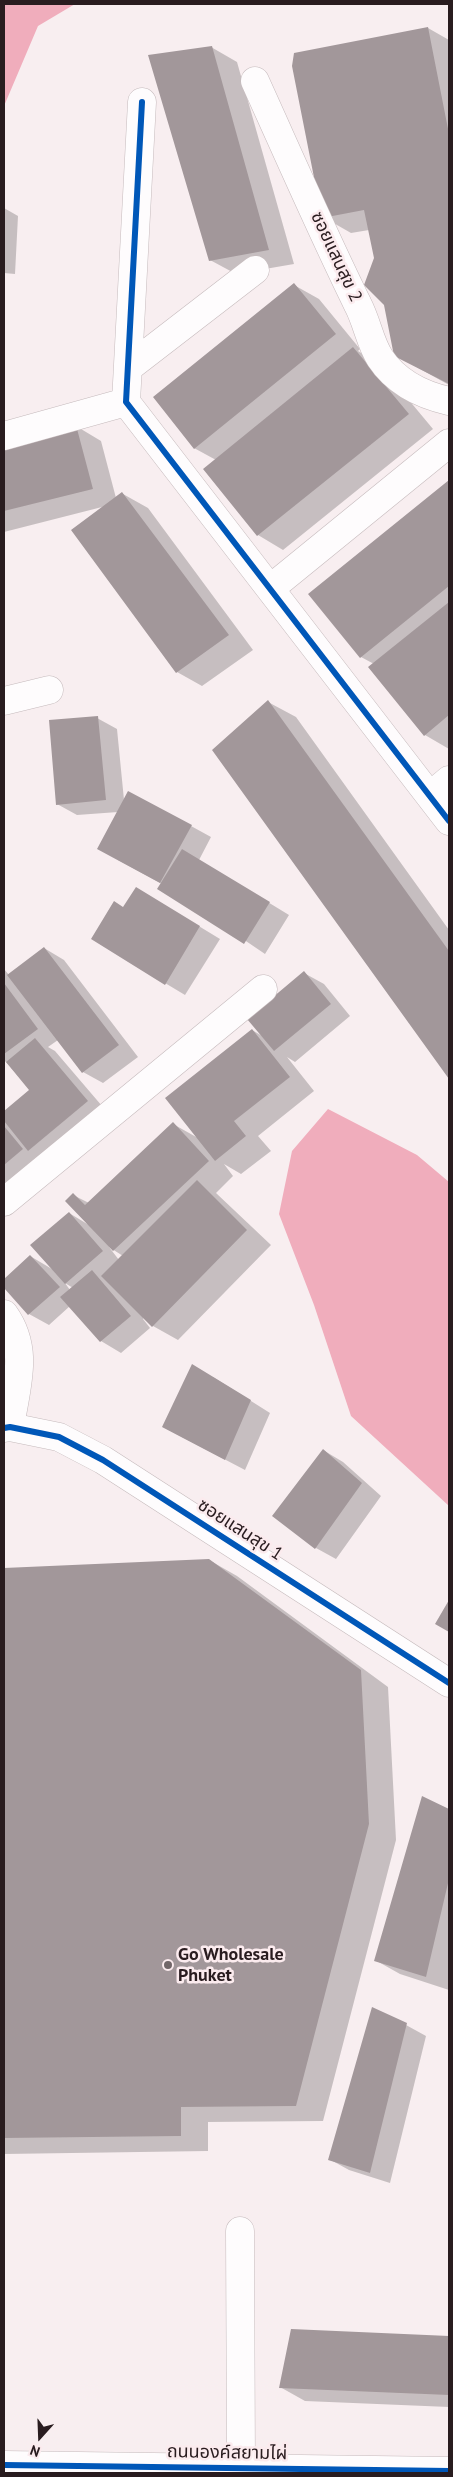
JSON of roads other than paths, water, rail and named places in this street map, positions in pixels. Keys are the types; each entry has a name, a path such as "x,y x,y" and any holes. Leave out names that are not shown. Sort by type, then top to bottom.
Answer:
{"street":[{"name":"ซอยแสนสุข 2","path":"255,81 340,270 360,308 380,357 400,379 429,396 449,401"},
{"path":"142,102 126,402 271,588 440,788 449,821"},
{"path":"128,368 254,270"},
{"path":"4,436 126,402"},
{"path":"271,588 449,443"},
{"path":"4,701 49,690"},
{"path":"4,1202 263,989"},
{"path":"4,1314 11,1324 21,1356 7,1427"},
{"name":"ซอยแสนสุข 1","path":"7,1427 59,1437 103,1460 449,1683"},
{"path":"240,2231 241,2468"},
{"name":"ถนนองค์สยามไผ่","path":"4,2465 449,2471"}],"place":[{"name":"Go Wholesale Phuket","path":"168,1965"}]}
